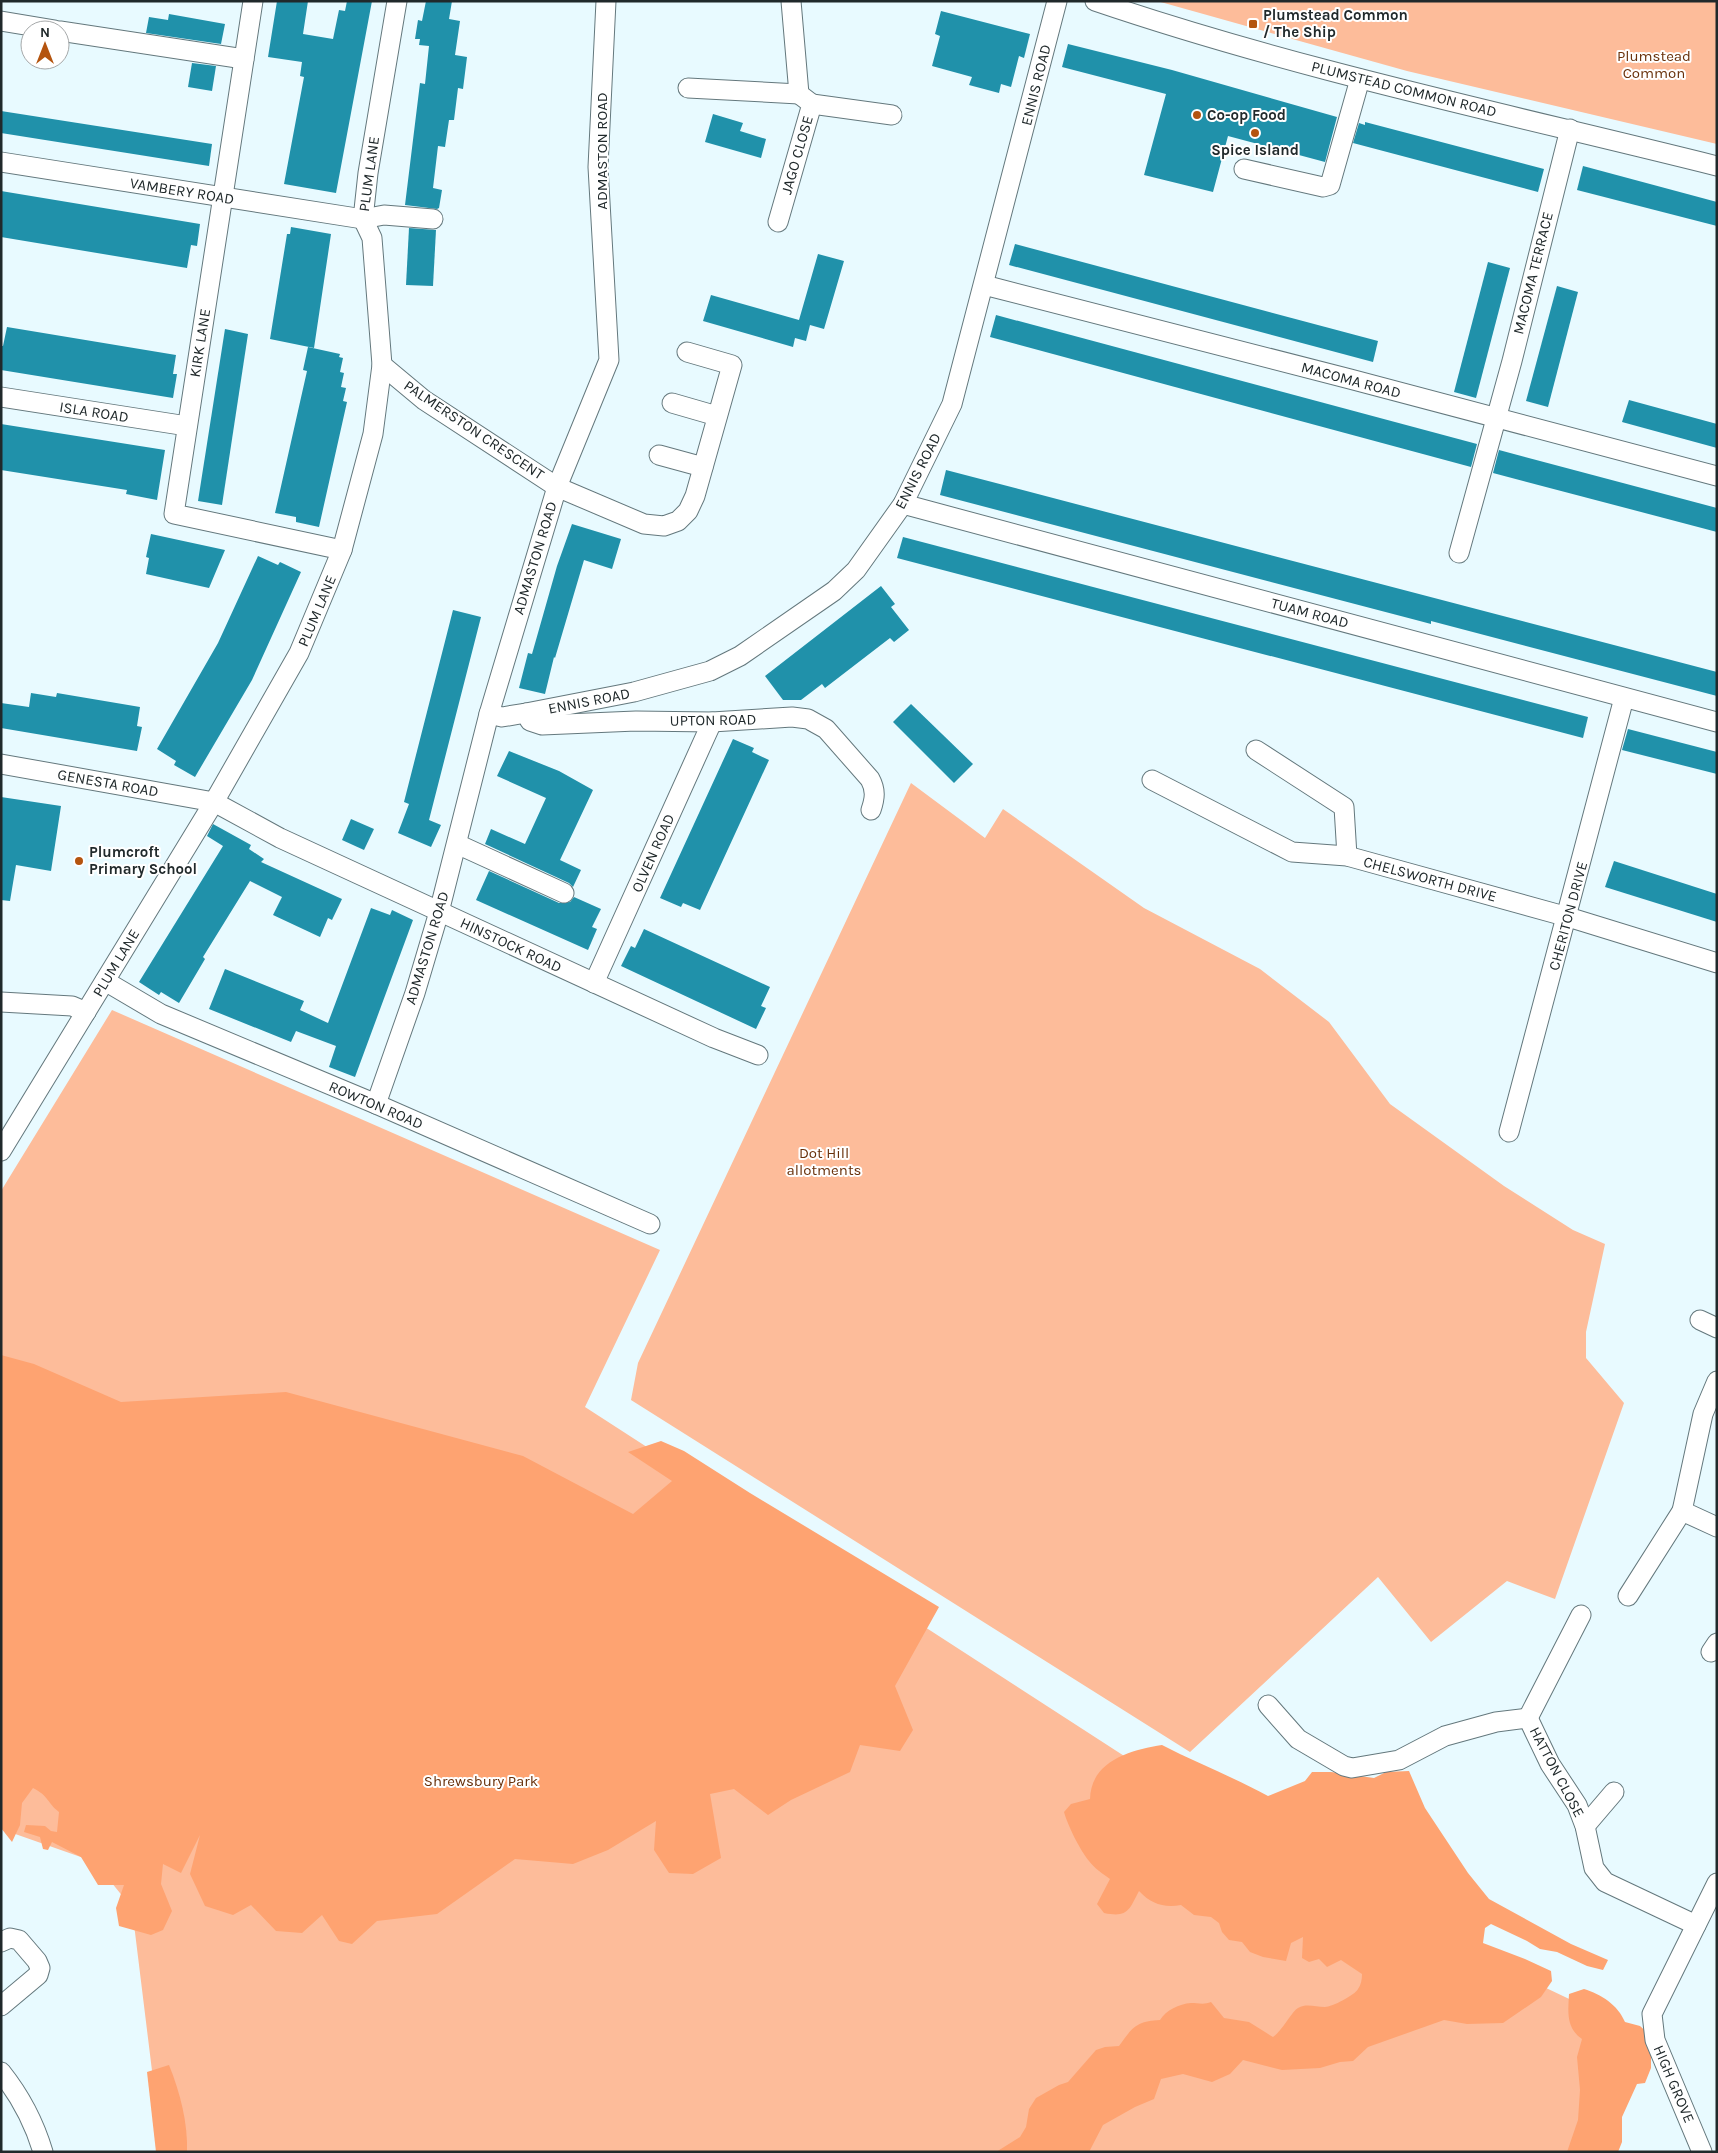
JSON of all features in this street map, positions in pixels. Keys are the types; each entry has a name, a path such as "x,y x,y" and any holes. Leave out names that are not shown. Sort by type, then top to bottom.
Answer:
{"street":[{"name":"KIRK LANE","path":"253,1 174,514 342,550"},
{"name":"PLUM LANE","path":"1,1151 214,802 299,653 342,550 373,434 382,364 372,238 363,219 368,173 397,1"},
{"name":"ADMASTON ROAD","path":"376,1104 415,993 439,912 489,714 557,486 608,360 598,167 606,1"},
{"name":"JAGO CLOSE","path":"778,222 806,99 791,1"},
{"name":"ENNIS ROAD","path":"489,714 502,717 634,692 710,671 740,656 834,591 856,570 904,504 952,404 1057,1"},
{"name":"PLUMSTEAD COMMON ROAD","path":"1095,1 1231,43 1360,79 1717,166"},
{"path":"1,22 20,25"},
{"path":"70,33 244,59"},
{"path":"1244,169 1323,187 1330,185 1360,79"},
{"name":"JAGO CLOSE","path":"688,88 806,99"},
{"path":"806,99 892,116"},
{"name":"MACOMA TERRACE","path":"1459,553 1496,418 1570,129"},
{"name":"VAMBERY ROAD","path":"1,162 363,219 384,215 433,219"},
{"name":"MACOMA ROAD","path":"984,286 1717,476"},
{"name":"PALMERSTON CRESCENT","path":"382,364 424,400 557,486 644,524 664,526 678,521 688,511 695,496 732,364 688,352"},
{"name":"ISLA ROAD","path":"1,397 187,426"},
{"path":"672,402 717,416"},
{"path":"659,455 703,467"},
{"name":"TUAM ROAD","path":"904,504 1717,722"},
{"name":"CHERITON DRIVE","path":"1509,1132 1568,917 1624,698"},
{"name":"UPTON ROAD","path":"526,713 530,721 542,725 636,721 712,722 792,717 808,719 826,729 870,779 874,788 875,798 871,810"},
{"name":"OLVEN ROAD","path":"594,983 712,722"},
{"path":"1256,750 1344,807 1347,856"},
{"name":"GENESTA ROAD","path":"1,764 214,802"},
{"name":"CHELSWORTH DRIVE","path":"1152,780 1292,852 1347,856 1568,917 1717,963"},
{"name":"HINSTOCK ROAD","path":"214,802 280,838 439,912 714,1038 758,1055"},
{"path":"457,844 564,893"},
{"name":"ROWTON ROAD","path":"106,981 161,1014 376,1104 650,1224"},
{"path":"1,1002 72,1006 86,1012"},
{"path":"1628,1596 1682,1511 1703,1414 1717,1381"},
{"path":"1682,1511 1717,1527"},
{"name":"HATTON CLOSE","path":"1528,1718 1581,1615"},
{"name":"HATTON CLOSE","path":"1268,1705 1298,1739 1344,1766 1352,1768 1399,1760 1445,1736 1496,1722 1528,1718"},
{"name":"HATTON CLOSE","path":"1528,1718 1550,1764 1577,1805 1585,1826 1594,1868 1605,1882 1696,1925"},
{"name":"HATTON CLOSE","path":"1585,1826 1614,1792"},
{"name":"HIGH GROVE","path":"1702,2152 1655,2040 1652,2014 1717,1883"},
{"path":"1,1942 10,1938 19,1940 38,1961 40,1968 38,1974 1,2006"},
{"path":"1,2072 14,2088 34,2123 43,2152"}],"green space":[{"name":"Plumstead Common","path":"1157,1 1717,1 1717,144 1407,71"},
{"name":"Dot Hill allotments","path":"911,783 985,838 1003,809 1144,908 1260,969 1329,1022 1390,1104 1504,1186 1573,1230 1605,1244 1586,1332 1586,1358 1624,1403 1555,1599 1507,1581 1431,1642 1378,1577 1190,1752 631,1400 638,1363"},
{"name":"Shrewsbury Park","path":"112,1010 660,1250 585,1407 1305,1873 1605,2016 1577,2152 162,2152 132,1908 95,1862 1,1829 1,1191"},
{"path":"1,1355 34,1364 121,1402 286,1392 523,1456 633,1514 672,1481 628,1452 661,1441 684,1451 939,1607 895,1686 913,1730 900,1751 860,1745 850,1772 791,1800 768,1815 734,1789 710,1794 721,1858 693,1874 669,1873 654,1850 656,1821 608,1850 573,1864 515,1859 437,1914 377,1921 352,1944 339,1941 322,1915 302,1933 276,1931 251,1905 233,1915 205,1906 190,1874 200,1835 181,1873 163,1864 161,1884 172,1911 163,1930 151,1935 119,1926 116,1908 124,1885 98,1885 81,1857 52,1842 48,1850 43,1849 40,1837 24,1832 26,1825 45,1826 51,1831 57,1832 59,1812 42,1794 33,1788 22,1803 20,1825 12,1842 1,1828"},
{"path":"1162,1745 1268,1796 1305,1781 1312,1772 1331,1772 1374,1778 1386,1772 1409,1771 1425,1808 1468,1873 1489,1899 1571,1944 1608,1960 1603,1970 1587,1966 1557,1952 1540,1949 1491,1924 1485,1928 1483,1943 1551,1971 1552,1981 1541,1997 1503,2023 1467,2024 1444,2020 1368,2047 1353,2061 1340,2062 1320,2068 1282,2070 1243,2060 1230,2074 1212,2082 1183,2074 1161,2079 1154,2099 1135,2107 1103,2125 1089,2152 996,2152 1020,2137 1026,2127 1029,2109 1036,2098 1068,2082 1096,2050 1119,2046 1135,2027 1145,2022 1160,2020 1169,2010 1191,2003 1203,2004 1211,2002 1224,2018 1249,2022 1273,2037 1298,2008 1333,2005 1353,1994 1360,1986 1362,1974 1341,1960 1327,1967 1319,1959 1309,1962 1302,1958 1303,1937 1291,1943 1286,1961 1263,1957 1250,1952 1242,1942 1229,1940 1222,1932 1219,1923 1211,1917 1194,1915 1181,1905 1169,1906 1158,1904 1148,1899 1139,1891 1127,1911 1118,1914 1104,1913 1097,1904 1110,1879 1093,1866 1086,1856 1068,1824 1064,1812 1071,1804 1090,1799 1092,1786 1097,1775 1114,1760 1137,1750"},
{"path":"1584,1989 1608,2001 1618,2010 1625,2022 1640,2026 1651,2036 1651,2068 1645,2083 1637,2084 1622,2117 1622,2142 1618,2152 1567,2152 1578,2120 1580,2090 1577,2057 1582,2039 1573,2030 1569,2019 1569,1994"},
{"path":"169,2065 177,2086 182,2108 187,2152 156,2152 147,2072"}],"building":[{"path":"277,1 308,1 303,34 333,39 339,10 345,11 347,1 372,1 336,193 284,184 304,77 300,76 302,62 268,57"},
{"path":"426,1 452,1 449,19 460,21 455,55 467,57 463,89 458,88 454,120 449,120 445,147 438,146 433,188 442,190 439,208 437,209 405,205 420,83 425,84 429,46 419,45 420,39 415,39 418,20 422,21"},
{"path":"941,11 1030,34 1024,58 1019,56 1011,87 1001,84 999,93 969,85 972,77 932,66 940,36 935,34"},
{"path":"169,14 225,24 221,44 146,33 149,17 168,20"},
{"path":"1068,44 1172,70 1337,117 1325,162 1228,136 1213,192 1144,175 1166,94 1062,67"},
{"path":"192,63 216,66 212,91 188,87"},
{"path":"1,111 212,144 209,166 1,133"},
{"path":"713,114 743,123 740,131 766,139 761,158 705,142"},
{"path":"1365,122 1544,169 1538,192 1353,143 1359,123 1365,125"},
{"path":"1583,166 1717,202 1717,226 1577,190"},
{"path":"1,191 200,224 197,246 191,245 187,268 1,237"},
{"path":"291,227 331,234 314,348 270,339 287,234 290,234"},
{"path":"409,228 436,230 433,286 406,285"},
{"path":"1015,244 1378,341 1373,362 1009,265"},
{"path":"818,254 844,261 824,329 810,325 806,341 795,338 793,347 703,321 711,295 799,320"},
{"path":"1488,262 1510,268 1476,398 1454,392"},
{"path":"1557,286 1578,292 1548,407 1526,401"},
{"path":"996,315 1477,444 1471,467 990,337"},
{"path":"7,327 176,355 173,374 177,374 173,398 1,370 1,346 3,346"},
{"path":"225,329 248,334 222,505 198,501"},
{"path":"308,347 340,354 339,357 343,358 340,372 344,373 341,387 346,388 343,401 347,402 319,527 296,522 296,517 275,513 307,371 303,370"},
{"path":"1629,400 1717,424 1717,448 1622,422"},
{"path":"1,424 165,450 157,500 126,494 127,490 1,470"},
{"path":"1499,450 1717,508 1717,532 1493,473"},
{"path":"946,470 1717,672 1717,696 1431,621 1431,624 940,495"},
{"path":"572,524 621,539 612,569 584,560 554,657 545,694 519,688 528,653 532,654 557,566"},
{"path":"151,534 225,550 209,588 146,574 149,558 146,557"},
{"path":"903,537 1588,717 1583,738 897,558"},
{"path":"258,556 278,565 280,562 301,572 252,680 195,777 174,765 176,761 157,749 218,643"},
{"path":"881,586 895,604 891,607 909,630 894,642 890,638 825,688 822,684 801,700 783,700 765,676"},
{"path":"453,610 481,617 429,820 441,825 431,847 398,833 409,804 404,802"},
{"path":"31,693 56,697 57,693 140,707 137,726 142,727 137,751 1,728 1,703 29,707"},
{"path":"911,704 973,764 954,783 893,722"},
{"path":"1628,729 1717,752 1717,774 1622,750"},
{"path":"733,739 754,748 752,752 769,760 700,910 683,903 681,907 660,898"},
{"path":"509,751 559,771 593,790 560,860 581,870 573,887 569,883 485,844 491,829 525,844 546,798 497,776"},
{"path":"1,797 61,806 51,871 16,865 10,901 1,900"},
{"path":"351,819 374,829 364,850 342,840"},
{"path":"213,824 251,845 249,849 264,859 261,862 342,899 332,920 328,918 320,937 273,915 282,897 250,881 203,957 205,959 179,1003 161,992 159,995 139,982 223,846 207,836"},
{"path":"1614,861 1717,894 1717,922 1605,887"},
{"path":"489,871 559,903 570,902 574,897 601,909 592,927 597,929 588,950 476,900"},
{"path":"371,908 390,915 392,910 413,920 355,1077 329,1067 336,1046 296,1031 291,1042 209,1009 225,969 304,1001 300,1010 328,1023"},
{"path":"644,929 770,987 761,1006 766,1008 756,1029 621,966 631,946 635,948"}],"place":[{"name":"Plumstead Common / The Ship","path":"1253,24"},
{"name":"Co-op Food","path":"1197,115"},
{"name":"Spice Island","path":"1255,133"},
{"name":"Plumcroft Primary School","path":"79,861"}]}
